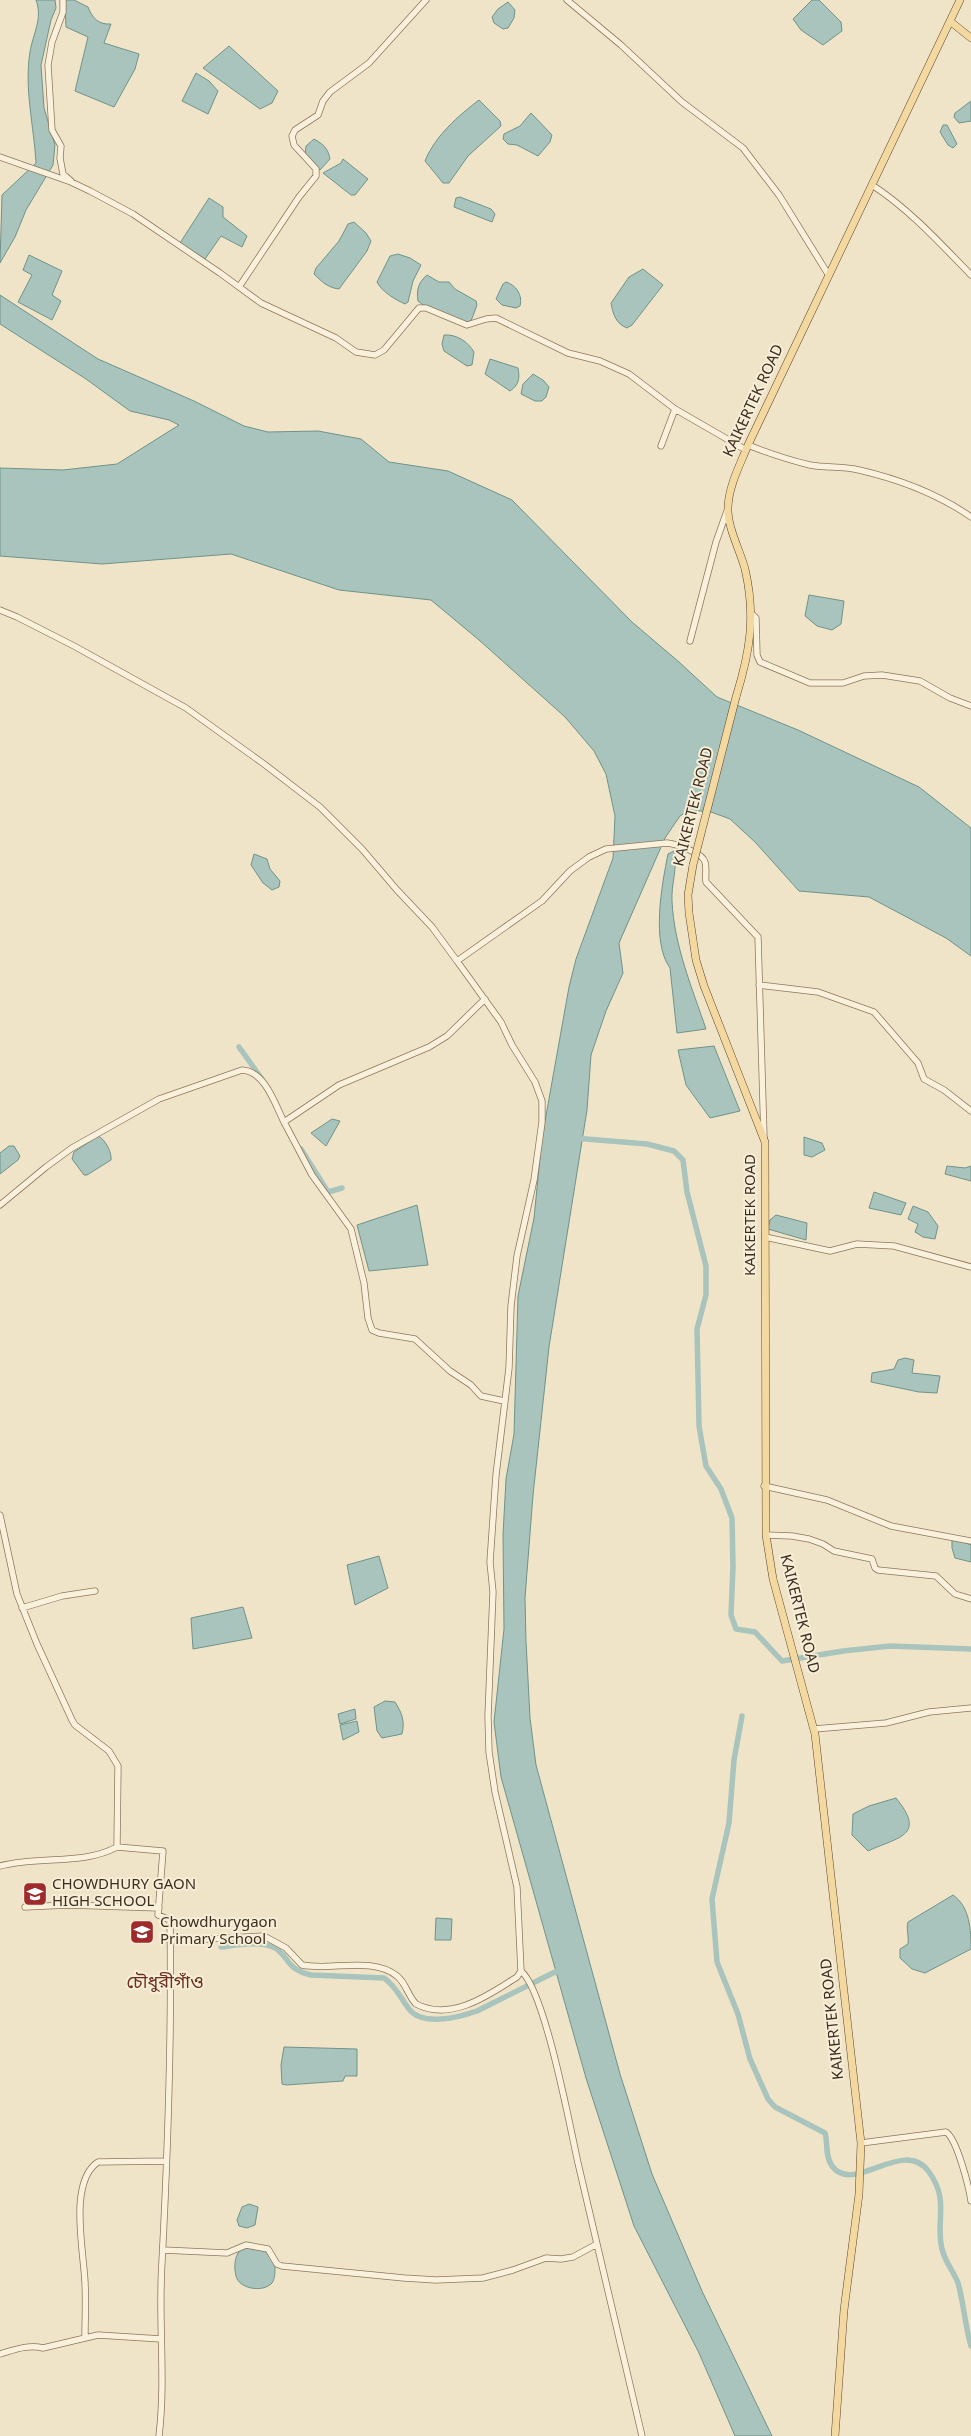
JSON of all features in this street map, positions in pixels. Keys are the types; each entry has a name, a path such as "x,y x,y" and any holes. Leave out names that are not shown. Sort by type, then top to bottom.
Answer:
{"main road":[{"name":"KAIKERTEK ROAD","path":"835,2436 844,2310 859,2194 861,2143 814,1729 800,1672 773,1579 766,1535 764,1486 764,1142 704,986 696,960 688,895 693,865 752,636 746,571 728,509 729,493 747,448 828,274 960,0"},
{"path":"951,22 971,38"}],"street":[{"path":"63,0 63,12 52,42 48,65 52,130 61,146 60,158 63,174 68,181"},
{"path":"239,287 289,211 316,176 316,169 294,145 292,136 295,130 307,124 318,115 323,100 330,92 368,63 426,0"},
{"path":"567,0 682,102 743,148 779,195 828,274"},
{"path":"0,157 68,181 133,214 261,303 336,338 356,352 375,355 384,350 419,308 426,308 467,325 496,318 568,353 600,361 629,374 675,409 747,448 812,465 858,470 917,488 955,505 971,517"},
{"path":"872,185 889,196 916,220 971,275"},
{"path":"661,446 675,409"},
{"path":"690,641 716,542 728,509"},
{"path":"0,610 17,616 74,646 186,708 264,764 320,808 362,849 432,927 501,1022 512,1045 536,1082 542,1101 542,1122 534,1180 518,1256 511,1306 509,1368 496,1475 490,1562 493,1592 490,1614 487,1727 495,1792 517,1887 524,1973 535,1994 562,2086 642,2436"},
{"path":"751,613 756,618 757,656 760,662 810,683 843,683 864,676 882,675 920,681 950,698 971,706"},
{"path":"458,961 542,902 570,871 606,849 667,843 678,844 703,858 706,863 706,882 735,915 756,933 758,941 764,1142"},
{"path":"759,985 818,992 874,1012 918,1063 924,1079 944,1090 971,1111"},
{"path":"286,1121 340,1085 429,1047 441,1039 485,999"},
{"path":"0,1205 46,1167 105,1129 159,1099 242,1070 253,1072 260,1078 286,1121 312,1175 351,1229 364,1283 368,1318 372,1330 379,1334 415,1339 450,1371 471,1385 481,1396 504,1401"},
{"path":"765,1237 830,1251 857,1244 894,1246 971,1267"},
{"path":"764,1486 826,1500 891,1526 971,1541"},
{"path":"0,1516 17,1594 22,1608 75,1725 109,1751 118,1766 117,1847"},
{"path":"766,1535 809,1539 823,1544 834,1551 872,1559 875,1568 878,1570 936,1576 955,1594 971,1600"},
{"path":"22,1608 62,1596 95,1591"},
{"path":"814,1729 886,1723 929,1712 971,1708"},
{"path":"0,1866 15,1862 82,1858 105,1853 117,1847 163,1851 159,1917 170,1920 171,2052 165,2161 160,2339 163,2402 159,2436"},
{"path":"25,1907 68,1905 159,1908"},
{"path":"170,1941 264,1936 286,1948 302,1965 338,1968 372,1966 389,1971 398,1976 416,2004 433,2009 457,2007 478,2002 524,1973"},
{"path":"861,2143 946,2132 950,2134 969,2188 971,2201"},
{"path":"85,2337 85,2290 80,2212 83,2188 88,2174 98,2162 165,2161"},
{"path":"163,2250 227,2253 246,2245 268,2249 282,2266 436,2280 483,2278 546,2258 561,2259 573,2257 597,2244"},
{"path":"0,2354 27,2347 43,2348 98,2335 160,2339"}],"water":[{"path":"36,0 55,0 56,8 51,20 41,65 44,108 55,145 53,165 26,210 15,237 0,263 2,195 36,163 28,66 38,20"},
{"path":"65,0 74,0 88,7 96,20 111,24 104,43 139,54 135,69 114,107 75,91 88,37 66,27"},
{"path":"812,0 819,0 841,22 842,31 823,45 801,30 793,19"},
{"path":"508,2 515,10 514,18 508,28 503,29 494,23 492,17 498,9"},
{"path":"229,46 278,91 272,103 260,109 203,68"},
{"path":"196,73 209,81 218,91 208,114 182,101"},
{"path":"479,100 500,121 501,126 468,156 449,183 443,183 425,161 441,135 455,120"},
{"path":"971,101 971,121 959,123 954,117 955,113"},
{"path":"531,113 552,135 550,142 538,156 517,145 508,144 503,139 504,134 520,126"},
{"path":"943,125 947,125 957,144 953,148 948,145 940,132"},
{"path":"314,139 325,147 330,159 320,170 305,156 306,146"},
{"path":"343,159 368,179 355,195 351,195 323,173 341,163"},
{"path":"460,197 491,209 495,214 492,222 454,207 456,198"},
{"path":"209,198 223,207 223,217 247,236 242,247 221,236 205,259 180,243"},
{"path":"354,222 366,233 371,241 367,251 339,289 328,286 314,274 316,268 339,241 348,224"},
{"path":"398,254 410,258 421,265 413,281 408,302 405,304 386,292 377,282 390,256"},
{"path":"29,255 62,271 52,295 61,301 52,320 18,302 32,275 23,270"},
{"path":"643,269 663,285 632,325 627,328 620,324 616,318 611,303 629,277"},
{"path":"427,275 439,282 449,282 455,289 476,301 477,305 471,321 465,322 451,319 436,313 418,301 417,293 419,286"},
{"path":"506,282 516,288 520,294 520,306 516,308 502,305 496,299 503,284"},
{"path":"0,295 98,359 194,401 244,426 268,432 318,431 361,439 389,462 448,471 512,500 632,622 717,697 798,730 919,787 971,828 971,956 946,938 869,897 799,891 755,842 730,819 711,812 690,810 680,816 665,838 619,943 623,973 606,1011 591,1055 587,1110 549,1347 533,1495 525,1598 530,1718 536,1765 620,2074 652,2174 702,2291 772,2436 735,2436 699,2353 634,2226 586,2078 501,1777 494,1722 504,1629 503,1535 506,1479 514,1434 518,1296 534,1218 542,1138 569,987 576,959 613,858 615,816 606,774 594,751 565,717 431,600 339,590 231,554 102,564 0,556 0,468 63,470 117,464 179,425 169,420 130,411 86,379 0,324"},
{"path":"444,335 458,337 469,345 474,352 472,365 467,366 444,351 442,344"},
{"path":"490,359 518,368 518,381 510,391 485,374"},
{"path":"533,374 543,380 549,387 546,397 542,401 535,401 521,394 523,384"},
{"path":"809,595 844,601 841,624 832,630 817,626 805,616"},
{"path":"674,851 675,864 672,901 676,934 684,966 706,1029 677,1033 670,968 664,957 659,928 661,896 668,854"},
{"path":"254,854 267,859 270,869 280,881 279,887 272,890 263,883 251,865"},
{"path":"714,1046 740,1111 710,1118 686,1085 678,1050"},
{"path":"332,1119 340,1121 326,1146 311,1133"},
{"path":"98,1136 107,1146 111,1160 84,1175 72,1159 74,1152"},
{"path":"804,1137 822,1143 825,1150 812,1157 804,1155"},
{"path":"9,1146 14,1146 20,1156 18,1160 0,1174 0,1153"},
{"path":"947,1166 965,1168 971,1166 971,1181 945,1174"},
{"path":"874,1192 906,1203 901,1215 869,1208"},
{"path":"417,1205 428,1265 369,1271 357,1225"},
{"path":"913,1206 928,1212 938,1226 935,1239 923,1237 915,1232 918,1224 908,1219"},
{"path":"776,1215 807,1223 806,1240 768,1229 770,1220"},
{"path":"905,1358 914,1360 912,1373 940,1376 937,1393 919,1392 871,1382 872,1373 894,1369 898,1360"},
{"path":"955,1539 971,1545 971,1562 955,1558 952,1541"},
{"path":"379,1556 388,1588 355,1605 347,1565"},
{"path":"243,1607 252,1638 193,1649 191,1618"},
{"path":"385,1701 395,1702 402,1717 403,1729 402,1734 382,1738 377,1731 374,1707"},
{"path":"355,1709 356,1719 340,1724 338,1714"},
{"path":"357,1721 359,1732 343,1740 340,1725"},
{"path":"896,1798 909,1820 909,1828 898,1838 868,1851 852,1835 853,1814 869,1806"},
{"path":"953,1895 959,1900 966,1912 971,1934 971,1949 925,1973 912,1969 900,1958 900,1949 908,1944 908,1922"},
{"path":"436,1918 452,1919 451,1940 435,1940"},
{"path":"284,2047 357,2049 357,2076 345,2076 343,2081 282,2084 281,2065"},
{"path":"249,2204 258,2207 255,2225 247,2228 239,2226 237,2220 242,2207"},
{"path":"248,2247 266,2252 273,2258 275,2276 272,2283 268,2286 257,2289 246,2287 238,2280 235,2269 236,2259 240,2250"}],"waterway":[{"path":"239,1047 262,1079"},
{"path":"574,1138 647,1144 674,1151 683,1160 687,1192 706,1266 706,1295 697,1329 699,1426 706,1466 721,1489 732,1518 733,1567 731,1615 736,1629 755,1632 782,1661 843,1651 890,1646 971,1649"},
{"path":"301,1149 328,1192 342,1188"},
{"path":"742,1716 734,1760 729,1823 712,1899 717,1962 738,2014 750,2059 768,2099 775,2107 825,2133 830,2162 841,2173 853,2175 893,2162 906,2160 918,2163 929,2172 939,2192 942,2249 958,2283 971,2346"},
{"path":"221,1947 254,1944 267,1945 282,1953 296,1969 311,1975 384,1978 392,1985 409,2009 423,2018 432,2019 451,2018 477,2011 563,1968"}],"place":[{"name":"CHOWDHURY GAON HIGH SCHOOL","path":"35,1894"},
{"name":"Chowdhurygaon Primary School","path":"142,1932"}],"district":[{"name":"চৌধুরীগাঁও","path":"165,1983"}]}
